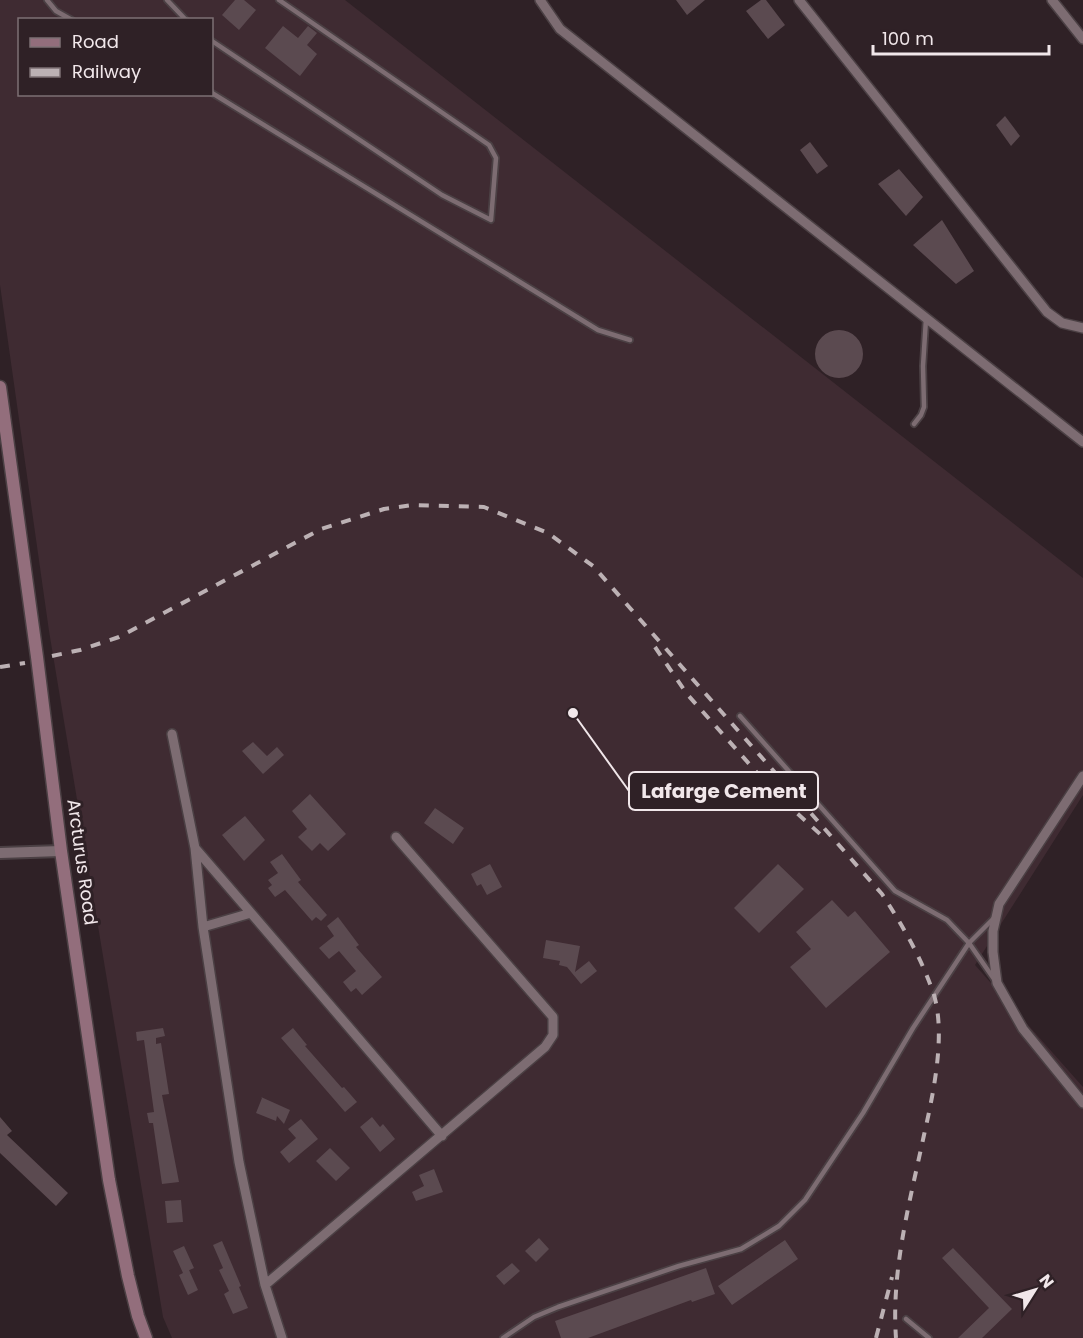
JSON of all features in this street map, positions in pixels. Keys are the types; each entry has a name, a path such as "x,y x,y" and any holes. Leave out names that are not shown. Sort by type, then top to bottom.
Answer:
{"main road":[{"name":"Arcturus Road","path":"0,387 40,680 60,852 110,1180 128,1276 146,1338"}],"street":[{"path":"540,0 560,29 1083,442"},
{"path":"799,0 1047,312 1062,323 1083,328"},
{"path":"1052,0 1083,39"},
{"path":"172,734 195,849 203,927 239,1162 265,1285 282,1338"},
{"path":"1083,776 999,904 993,931 997,983 1023,1029 1083,1102"},
{"path":"265,1285 545,1047 553,1035 554,1017 396,837"},
{"path":"195,849 442,1136"},
{"path":"0,853 60,852"},
{"path":"203,927 251,913"}],"lane":[{"path":"47,0 56,11 68,18"},
{"path":"166,0 184,18"},
{"path":"213,42 442,195 491,220 496,158 489,145 279,0"},
{"path":"213,94 598,330 630,340"},
{"path":"914,424 924,407 923,366 926,319"},
{"path":"740,716 895,891 947,920 969,943 997,983"},
{"path":"503,1338 534,1317 558,1307 679,1266 741,1249 779,1226 805,1200 863,1113 913,1028 969,943 997,915"},
{"path":"906,1319 929,1338"}],"shaded area":[{"path":"0,0 345,0 1083,578 1083,795 975,965 1083,1087 1083,1338 172,1338 163,1317 49,631 0,285"}],"building":[{"path":"235,0 244,0 256,10 239,30 222,15"},
{"path":"676,0 705,0 687,15"},
{"path":"761,0 766,0 785,25 768,39 746,11"},
{"path":"283,26 298,38 308,26 317,33 307,45 317,54 300,76 265,48"},
{"path":"1005,116 1020,136 1011,146 996,125"},
{"path":"810,142 828,166 817,174 800,150"},
{"path":"899,169 923,197 906,216 878,184"},
{"path":"942,220 974,271 956,284 913,245"},
{"path":"834,330 844,330 856,337 863,349 863,359 856,371 844,378 834,378 819,367 815,359 815,349 826,334"},
{"path":"253,742 267,756 277,747 284,755 263,774 242,751"},
{"path":"310,794 346,834 328,851 320,843 312,851 298,837 307,829 292,811"},
{"path":"435,808 464,828 453,844 424,823"},
{"path":"245,816 265,840 244,861 222,835"},
{"path":"282,854 301,880 298,882 327,915 321,921 316,917 312,921 285,890 275,897 268,888 272,885 268,880 278,873 270,862"},
{"path":"490,864 502,887 487,895 481,884 477,886 471,874"},
{"path":"778,864 804,889 759,933 734,908"},
{"path":"832,900 848,917 855,911 890,952 826,1008 790,967 811,949 796,932"},
{"path":"338,917 359,945 356,947 382,977 362,995 356,988 351,992 343,982 356,971 339,951 329,959 319,948 334,936 327,926"},
{"path":"546,940 580,946 575,972 589,961 597,971 581,984 567,967 559,965 560,961 543,958"},
{"path":"163,1028 165,1036 156,1038 156,1044 161,1043 169,1094 162,1095 179,1182 162,1184 153,1123 149,1123 147,1113 154,1112 144,1040 137,1041 136,1032"},
{"path":"293,1028 307,1045 305,1046 357,1102 345,1112 281,1038"},
{"path":"261,1097 290,1110 284,1124 277,1116 276,1121 256,1113"},
{"path":"0,1117 12,1131 7,1135 68,1193 56,1206 0,1153"},
{"path":"372,1117 380,1127 383,1124 395,1139 380,1152 360,1127"},
{"path":"301,1119 318,1139 289,1163 280,1152 296,1138 288,1129"},
{"path":"330,1148 350,1168 336,1181 316,1161"},
{"path":"434,1169 443,1192 416,1201 412,1192 424,1186 419,1175"},
{"path":"181,1200 183,1222 167,1223 165,1201"},
{"path":"539,1238 549,1249 536,1262 525,1251"},
{"path":"785,1240 798,1259 732,1305 718,1286"},
{"path":"222,1241 248,1308 233,1314 224,1294 229,1291 219,1270 223,1268 213,1245"},
{"path":"184,1246 194,1268 183,1273 173,1251"},
{"path":"953,1248 1012,1309 982,1338 958,1338 989,1308 942,1258"},
{"path":"512,1263 520,1271 504,1285 496,1276"},
{"path":"706,1268 715,1294 692,1302 691,1300 588,1338 561,1338 555,1321"},
{"path":"189,1270 198,1290 188,1295 179,1275"}],"railway":[{"path":"52,656 80,650 119,637 321,529 384,509 413,505 484,507 548,533 593,566 882,894 924,969 934,995 937,1011 939,1029 937,1065 899,1261 895,1312 896,1338"},
{"path":"655,647 687,694 776,794 820,834"},
{"path":"0,667 25,663"},
{"path":"876,1338 892,1277"}],"place":[{"name":"Lafarge Cement","path":"573,713"}]}
